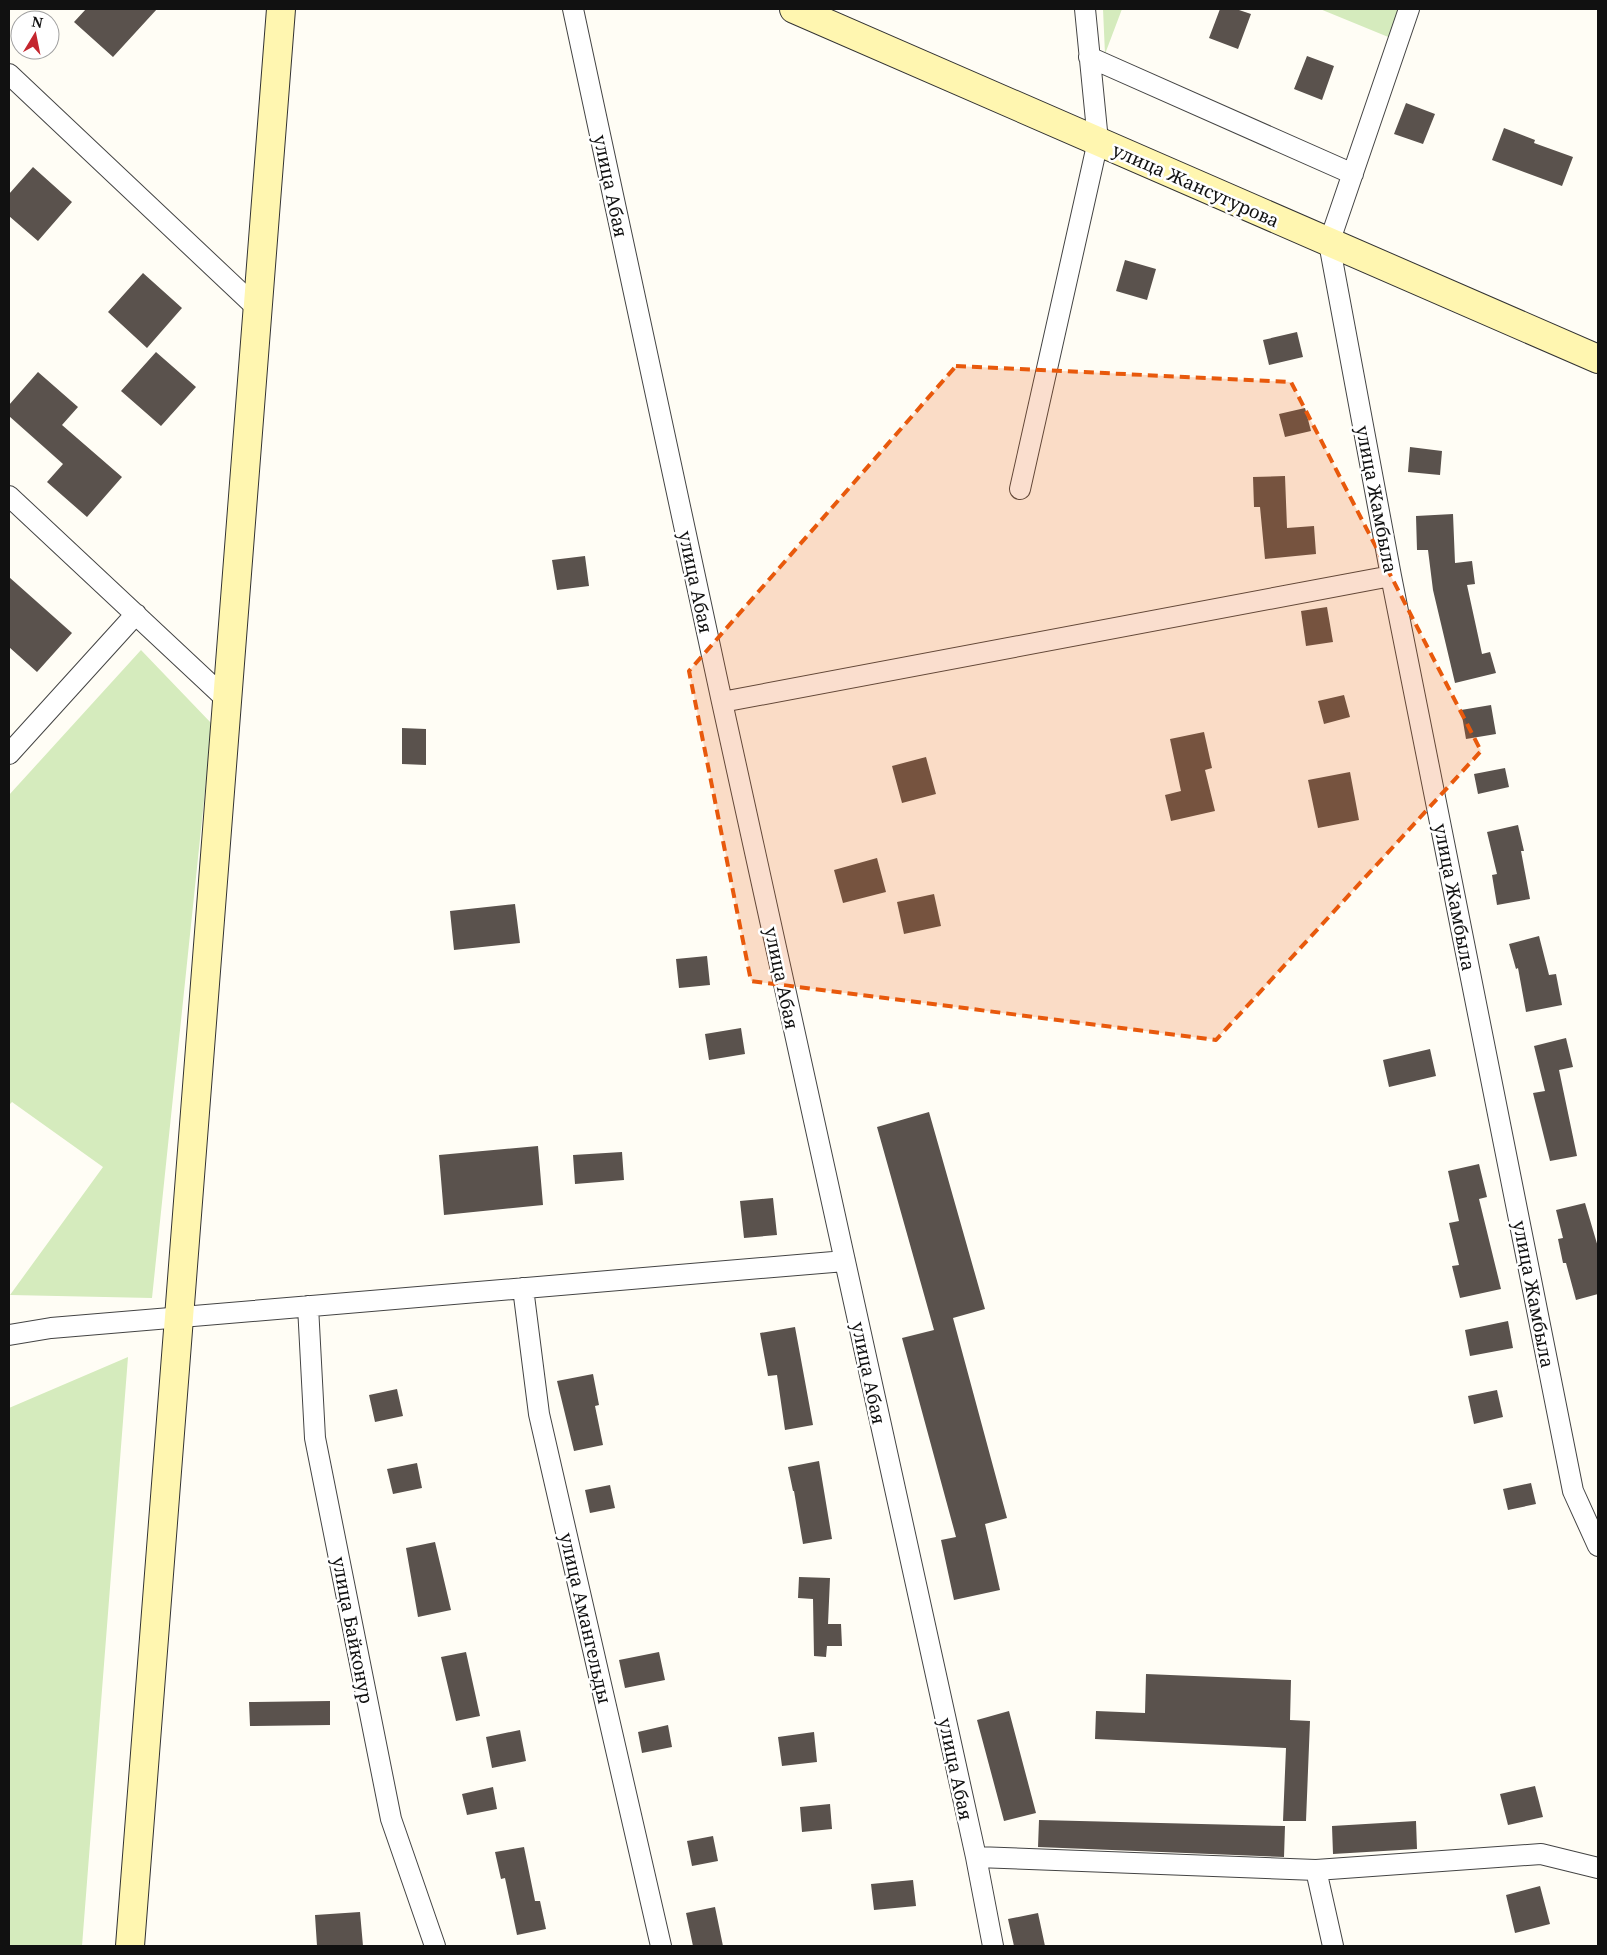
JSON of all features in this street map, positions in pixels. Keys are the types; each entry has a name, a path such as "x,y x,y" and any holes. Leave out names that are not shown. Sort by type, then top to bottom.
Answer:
{"main road":[{"path":"130,1946 281,9"},
{"name":"улица Жансугурова","path":"794,9 1598,359"}],"street":[{"name":"улица Абая","path":"573,9 722,702 976,1857 993,1946"},
{"path":"1020,489 1098,142 1084,9"},
{"path":"1329,243 1408,9"},
{"path":"1089,57 1353,174"},
{"path":"9,74 257,308"},
{"name":"улица Жамбыла","path":"1329,243 1391,576 1573,1491 1598,1546"},
{"path":"9,496 226,698"},
{"path":"722,702 1391,576"},
{"path":"9,754 136,614"},
{"path":"12,1331 845,1261"},
{"name":"улица Амангельды","path":"523,1288 539,1414 661,1946"},
{"name":"улица Байконур","path":"308,1306 315,1438 390,1819 435,1946"},
{"path":"976,1857 1316,1870 1541,1854 1598,1868"},
{"path":"1316,1870 1333,1946"}],"highlighted area":[{"path":"956,366 1291,382 1481,751 1216,1040 751,981 689,671"}],"green space":[{"path":"1103,9 1122,9 1105,54"},
{"path":"1320,9 1400,9 1398,41"},
{"path":"141,650 212,724 152,1298 10,1295 103,1167 12,1102 9,1105 9,795"},
{"path":"128,1357 82,1946 9,1946 9,1408"}],"building":[{"path":"86,9 157,9 113,57 74,22"},
{"path":"1220,9 1236,9 1251,14 1238,49 1209,38"},
{"path":"1307,56 1334,66 1322,100 1294,89"},
{"path":"1406,103 1435,114 1423,144 1394,134"},
{"path":"1504,128 1535,140 1534,143 1573,157 1562,186 1492,160"},
{"path":"33,167 72,202 38,241 9,216 9,194"},
{"path":"1125,260 1156,269 1147,300 1116,291"},
{"path":"143,273 182,308 147,348 108,312"},
{"path":"1297,332 1303,357 1269,365 1263,340"},
{"path":"156,352 196,387 161,426 121,391"},
{"path":"38,372 78,407 62,425 122,477 87,517 47,482 63,464 9,416 9,405"},
{"path":"1305,408 1311,431 1285,437 1279,414"},
{"path":"1410,447 1442,451 1440,475 1408,472"},
{"path":"1285,476 1287,528 1314,526 1316,554 1265,559 1260,507 1254,507 1253,477"},
{"path":"1453,514 1455,563 1472,561 1475,584 1467,585 1482,654 1490,652 1496,673 1455,683 1433,590 1428,550 1417,550 1416,516"},
{"path":"585,556 589,586 557,590 552,560"},
{"path":"9,577 72,633 37,672 9,647"},
{"path":"1327,607 1333,642 1306,646 1301,611"},
{"path":"1344,695 1350,717 1324,724 1318,701"},
{"path":"1491,705 1496,734 1466,739 1461,710"},
{"path":"402,728 426,729 426,765 402,764"},
{"path":"1204,732 1212,768 1205,770 1215,811 1171,821 1165,795 1181,791 1170,739"},
{"path":"926,757 936,794 902,803 892,766"},
{"path":"1505,768 1509,787 1478,794 1474,774"},
{"path":"1350,772 1359,820 1318,828 1308,780"},
{"path":"1518,825 1524,851 1521,851 1530,899 1497,905 1492,875 1497,874 1487,832"},
{"path":"877,858 886,892 843,903 834,870"},
{"path":"934,894 941,926 904,934 897,902"},
{"path":"515,904 520,943 454,950 450,911"},
{"path":"1539,936 1549,975 1556,974 1562,1005 1526,1012 1518,968 1516,969 1509,944"},
{"path":"707,956 710,985 679,988 676,959"},
{"path":"741,1028 745,1054 709,1060 705,1034"},
{"path":"1566,1038 1573,1067 1559,1070 1577,1156 1550,1161 1533,1093 1545,1091 1534,1046"},
{"path":"1430,1049 1436,1076 1389,1087 1383,1060"},
{"path":"929,1112 985,1309 953,1318 1007,1518 985,1524 1000,1590 954,1600 941,1540 956,1537 902,1338 934,1330 877,1127"},
{"path":"538,1146 543,1205 444,1215 439,1155"},
{"path":"622,1152 624,1180 575,1184 573,1155"},
{"path":"1479,1164 1487,1197 1479,1199 1501,1289 1460,1298 1452,1266 1459,1265 1449,1223 1459,1221 1448,1171"},
{"path":"773,1198 777,1235 744,1238 740,1201"},
{"path":"1585,1203 1598,1247 1598,1294 1576,1300 1566,1263 1563,1263 1558,1239 1563,1238 1556,1210"},
{"path":"1508,1321 1513,1348 1470,1356 1465,1330"},
{"path":"795,1327 813,1425 785,1430 777,1375 768,1376 760,1333"},
{"path":"593,1374 599,1405 595,1406 603,1445 574,1451 557,1381"},
{"path":"397,1389 403,1416 375,1422 369,1395"},
{"path":"1497,1390 1503,1417 1474,1424 1468,1396"},
{"path":"819,1461 832,1539 803,1544 788,1467"},
{"path":"417,1463 422,1488 393,1494 387,1469"},
{"path":"1531,1483 1536,1504 1508,1510 1503,1489"},
{"path":"610,1485 615,1508 590,1513 585,1490"},
{"path":"435,1542 451,1610 418,1617 406,1548"},
{"path":"799,1577 830,1578 828,1624 841,1624 842,1646 827,1646 826,1657 814,1656 813,1599 798,1598"},
{"path":"466,1652 480,1716 456,1721 441,1657"},
{"path":"659,1652 665,1680 625,1688 619,1660"},
{"path":"1146,1674 1291,1680 1290,1720 1310,1721 1306,1821 1283,1821 1286,1748 1095,1739 1096,1711 1145,1713"},
{"path":"330,1701 330,1725 250,1726 249,1702"},
{"path":"1009,1711 1036,1813 1004,1821 977,1720"},
{"path":"668,1725 672,1747 642,1753 638,1732"},
{"path":"520,1730 526,1761 492,1768 486,1737"},
{"path":"814,1732 817,1762 782,1766 778,1737"},
{"path":"1535,1786 1543,1817 1508,1825 1500,1794"},
{"path":"493,1787 497,1809 467,1815 462,1794"},
{"path":"830,1804 832,1829 802,1832 800,1807"},
{"path":"1039,1820 1285,1826 1284,1857 1038,1847"},
{"path":"1416,1821 1417,1849 1333,1854 1332,1826"},
{"path":"713,1836 718,1861 692,1866 687,1841"},
{"path":"524,1847 535,1901 540,1901 546,1929 517,1935 505,1878 501,1879 495,1852"},
{"path":"913,1880 916,1906 874,1910 871,1884"},
{"path":"1540,1886 1550,1924 1515,1933 1506,1895"},
{"path":"715,1907 723,1946 693,1946 686,1913"},
{"path":"360,1912 363,1946 317,1946 315,1915"},
{"path":"1038,1913 1045,1946 1014,1946 1008,1919"}]}
